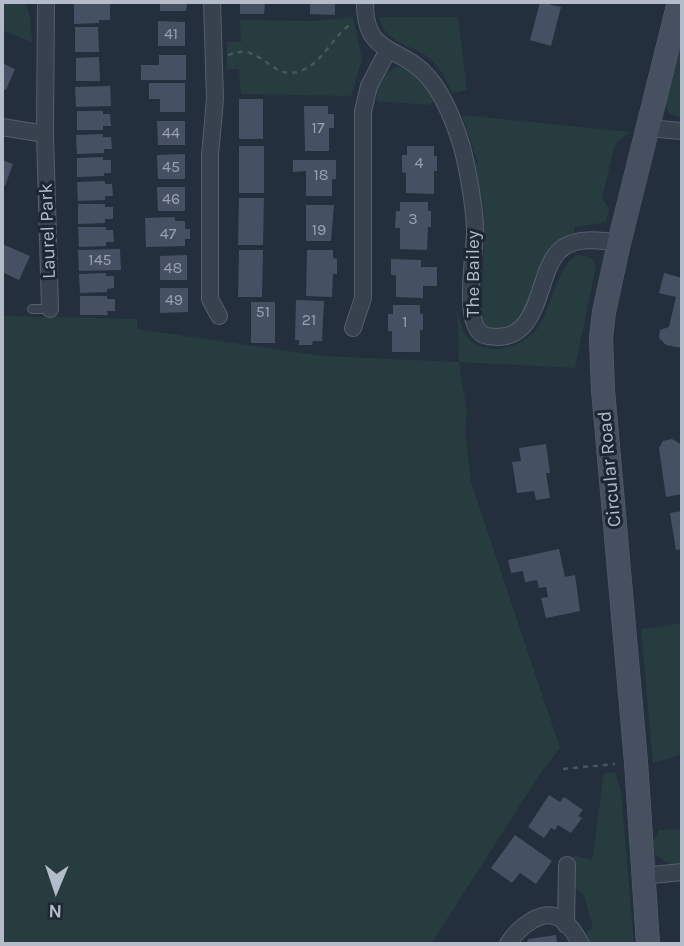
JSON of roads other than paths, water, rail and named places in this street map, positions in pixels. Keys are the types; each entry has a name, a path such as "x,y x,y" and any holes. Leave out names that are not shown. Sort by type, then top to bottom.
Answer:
{"street":[{"name":"Laurel Park","path":"46,2 44,135 50,309"},
{"path":"212,2 215,99 210,155 210,299 219,316"},
{"name":"The Bailey","path":"365,2 366,21 377,42 430,78 445,104 461,145 472,198 475,231 472,315 475,328 482,336 510,334 529,320 553,262 558,252 566,246 588,240 619,243"},
{"name":"Circular Road","path":"648,944 636,762 601,362 604,312 679,2"},
{"path":"353,328 363,298 363,111 369,86 388,50"},
{"path":"2,127 44,135"},
{"path":"647,128 682,131"},
{"path":"566,925 567,865"},
{"path":"643,876 682,872"},
{"path":"508,944 532,920 546,916 559,918 574,932 581,944"}],"lane":[{"name":"Laurel Park","path":"32,309 50,309"}]}
